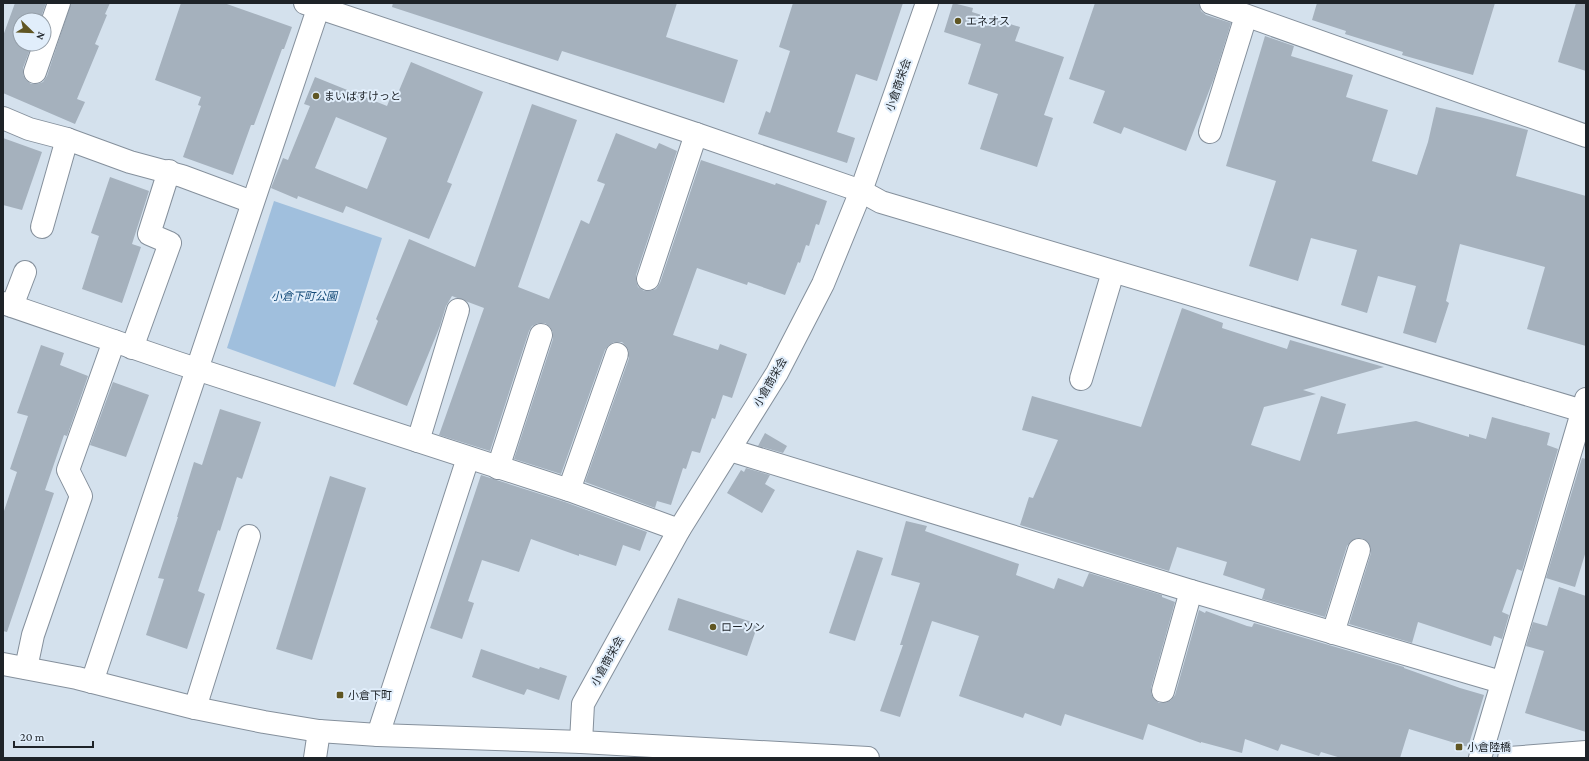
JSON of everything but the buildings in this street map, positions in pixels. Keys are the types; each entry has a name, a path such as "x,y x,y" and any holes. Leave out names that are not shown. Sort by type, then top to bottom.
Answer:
{"street":[{"path":"35,72 59,3"},
{"name":"小倉商栄会","path":"581,742 583,704 679,530 777,372 823,284 861,191 927,3"},
{"path":"1211,3 1586,136"},
{"path":"92,682 252,202 315,4 861,191 882,202 1114,272 1585,407 1480,758"},
{"path":"1210,132 1246,16"},
{"path":"3,118 28,129 67,139 130,162 169,171 252,202"},
{"path":"648,279 696,134"},
{"path":"42,227 67,139"},
{"path":"26,668 33,635 81,496 68,470 123,344 170,243 149,234 169,171"},
{"path":"25,272 7,304 197,369 569,490 679,530"},
{"path":"1081,379 1114,272"},
{"path":"418,441 458,310"},
{"path":"498,468 542,335"},
{"path":"569,490 617,354"},
{"path":"730,450 1191,591 1502,682"},
{"path":"378,735 468,458"},
{"path":"195,708 249,536"},
{"path":"1333,633 1359,550"},
{"path":"1163,691 1191,591"},
{"path":"3,664 92,682 195,708 319,731 378,735 581,742 868,758"},
{"path":"315,758 319,731"},
{"path":"1509,758 1586,752"}],"green space":[{"name":"小倉下町公園","path":"274,201 382,238 335,387 227,348"}],"place":[{"name":"エネオス","path":"958,21"},
{"name":"まいばすけっと","path":"316,96"},
{"name":"ローソン","path":"713,627"},
{"name":"小倉下町","path":"340,695"},
{"name":"小倉陸橋","path":"1459,747"}]}
